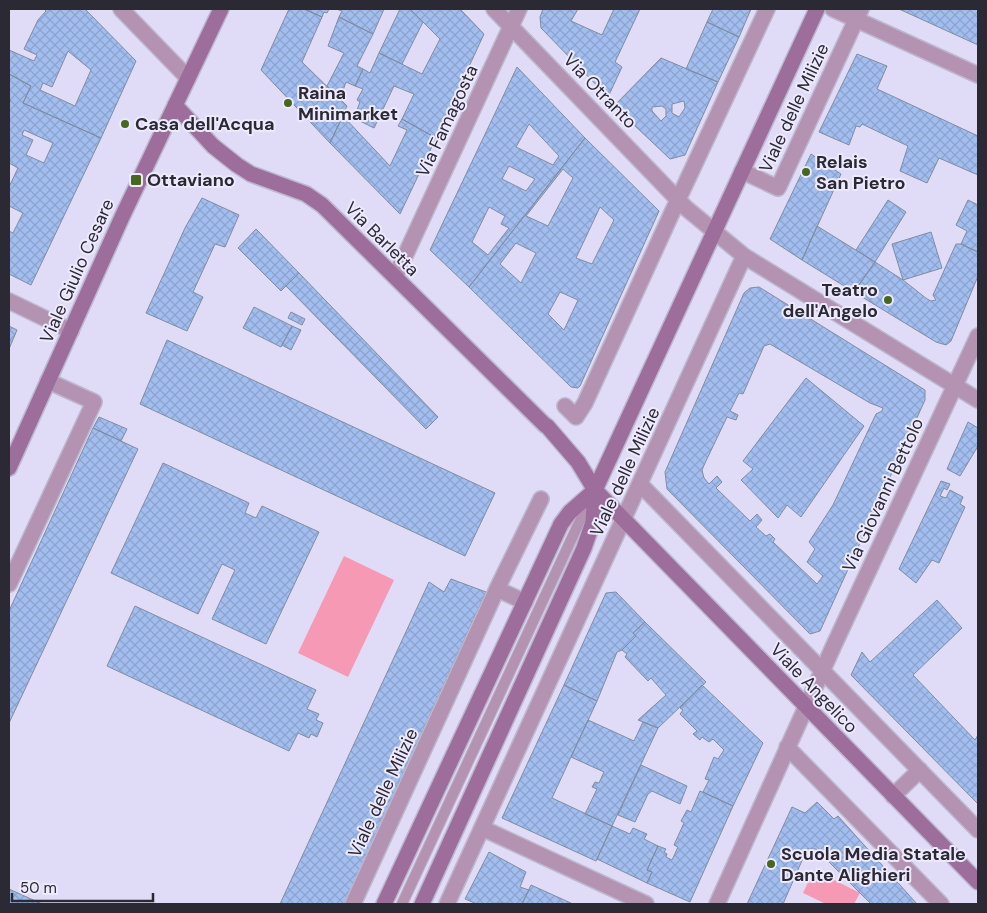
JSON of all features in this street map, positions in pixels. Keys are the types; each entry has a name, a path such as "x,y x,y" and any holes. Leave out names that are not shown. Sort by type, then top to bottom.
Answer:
{"street":[{"path":"120,9 188,78"},
{"name":"Viale Giulio Cesare","path":"9,468 122,217 221,9"},
{"name":"Via Otranto","path":"494,9 678,199"},
{"name":"Via Famagosta","path":"409,248 519,9"},
{"path":"565,406 576,417 585,403 678,199 768,9"},
{"name":"Viale delle Milizie","path":"384,904 561,524 570,512 595,490 817,9"},
{"path":"833,9 858,14 978,75"},
{"name":"Viale delle Milizie","path":"742,171 778,188 858,14"},
{"name":"Via Barletta","path":"175,105 213,146 236,165 251,174 306,194 322,205 546,426 574,457 595,490 623,519"},
{"path":"678,199 686,208 744,256 978,400"},
{"name":"Via Barletta","path":"398,271 409,248"},
{"name":"Viale delle Milizie","path":"447,904 744,256"},
{"path":"9,301 71,331"},
{"name":"Via Giovanni Bettolo","path":"718,904 787,748 978,336"},
{"path":"9,584 94,402 48,381"},
{"name":"Viale Angelico","path":"640,484 978,830"},
{"name":"Viale delle Milizie","path":"422,904 587,541 595,511 595,490"},
{"name":"Viale delle Milizie","path":"353,904 497,589 541,499"},
{"name":"Viale Angelico","path":"623,519 978,882"},
{"path":"497,589 525,602"},
{"path":"519,693 538,703"},
{"path":"787,748 941,904"},
{"path":"893,796 920,770"},
{"path":"482,828 646,904"}],"lane":[{"name":"Viale delle Milizie","path":"402,904 577,525 595,490"}],"shaded area":[{"path":"344,556 394,580 348,677 298,653"},
{"path":"814,870 860,893 854,904 826,904 803,893"}],"building":[{"path":"44,9 85,9 136,61 101,138 23,103 31,86 9,74 9,50 34,61 37,55 24,49 38,20 46,11","holes":["68,51 91,70 75,106 40,90 43,83 52,87"]},
{"path":"289,9 304,9 322,17 302,62 347,106 330,143 261,70"},
{"path":"304,9 329,9 327,13 324,12 322,17"},
{"path":"336,9 384,9 373,34 339,17 342,11"},
{"path":"400,9 410,9 423,22 402,64 379,53"},
{"path":"410,9 460,9 484,34 436,138 402,119 414,94 394,86 374,128 354,118 360,102 357,100 363,89 355,86 363,69 370,73 379,53 422,74 440,39"},
{"path":"543,9 578,9 571,21 602,35 614,9 640,9 615,62 622,67 608,97 541,28 540,17"},
{"path":"713,9 751,9 739,37 707,22"},
{"path":"899,9 978,9 978,45"},
{"path":"339,17 373,34 357,66 363,69 355,86 346,82 340,99 327,86 344,53 328,46"},
{"path":"707,22 739,37 718,82 686,69"},
{"path":"857,54 887,66 877,89 978,136 978,175 939,158 927,183 900,171 908,146 862,124 860,127 856,126 849,145 819,132"},
{"path":"661,58 718,82 685,155 670,159 614,106","holes":["684,101 685,108 679,117 672,113 672,104","662,106 666,109 666,116 661,121 652,111 652,107"]},
{"path":"517,67 585,138 469,287 430,250","holes":["529,124 559,156 553,165 516,147","509,166 535,179 526,191 502,179","489,207 505,216 501,224 509,228 488,255 472,242"]},
{"path":"9,74 31,86 23,103 101,138 31,285 9,274 9,231 13,233 23,213 9,206 9,187 18,168 9,163 9,103 11,100 9,99","holes":["24,130 53,143 44,163 26,155 33,140 22,135"]},
{"path":"343,116 390,166 407,130 398,126 402,119 436,138 400,214 330,143"},
{"path":"585,138 659,211 578,388 571,387 469,287","holes":["563,169 573,178 548,226 526,216","600,207 614,220 592,264 576,258","516,243 536,253 521,283 500,264","560,292 578,300 564,330 548,314"]},
{"path":"811,154 841,174 802,260 770,239"},
{"path":"202,198 239,215 225,247 215,244 193,292 203,297 187,331 146,313 185,228"},
{"path":"888,200 906,212 875,262 856,250"},
{"path":"968,200 978,205 978,252 961,244 967,231 956,225"},
{"path":"817,226 875,262 854,292 802,260"},
{"path":"256,229 299,273 281,291 238,248"},
{"path":"931,232 942,268 903,280 892,244"},
{"path":"956,244 961,244 978,252 978,276 951,341 946,345 936,342 854,292 875,262 903,280 927,299 931,301 936,300 933,295"},
{"path":"299,273 438,417 426,429 286,286"},
{"path":"759,287 925,390 925,400 820,631 810,634 667,489 665,472 744,293 750,288","holes":["770,344 870,403 883,408 882,411 876,414 833,505 809,542 815,549 807,562 823,576 817,584 773,542 775,539 770,534 766,536 756,527 762,520 757,514 750,521 716,488 722,482 717,476 709,484 704,478 702,470 727,417 736,420 738,415 730,411 739,393 743,394 764,346"]},
{"path":"254,307 292,326 281,347 243,328"},
{"path":"291,312 305,319 302,325 288,318"},
{"path":"9,326 17,330 9,349"},
{"path":"292,326 301,330 291,350 282,345"},
{"path":"167,340 495,493 465,556 140,404"},
{"path":"806,378 864,426 801,517 787,505 778,518 741,480 753,469 743,461"},
{"path":"99,417 127,429 121,441 93,428"},
{"path":"968,422 978,428 978,446 960,476 947,469"},
{"path":"93,428 138,449 9,723 9,611"},
{"path":"163,463 249,503 245,513 256,518 262,506 319,532 266,644 212,619 235,570 222,564 198,614 111,573"},
{"path":"941,481 950,484 947,490 944,488 940,496 946,498 950,490 963,497 960,504 965,507 939,563 932,560 916,583 899,569"},
{"path":"451,579 486,592 344,904 280,904 429,582 444,592"},
{"path":"616,592 645,622 633,633 636,636 622,650 617,652 597,701 564,685 606,593"},
{"path":"937,600 962,628 913,675 975,740 978,735 978,804 851,675 862,652 870,662"},
{"path":"135,606 316,690 307,709 319,714 316,720 323,723 317,737 311,734 309,738 298,733 289,751 107,666"},
{"path":"645,622 706,682 658,728 638,720 666,695 651,678 648,681 625,657 627,654 622,650 636,636 633,633"},
{"path":"564,685 597,701 552,798 612,826 596,861 502,818"},
{"path":"702,685 763,743 733,806 703,792 709,780 705,779 714,757 718,759 724,750 713,739 709,742 702,737 700,740 693,734 697,731 680,714 683,710 680,708"},
{"path":"588,720 634,741 643,722 658,728 612,826 585,814 597,789 592,787 595,782 599,783 604,772 571,757"},
{"path":"641,765 687,786 680,804 652,791 648,794 635,822 618,815"},
{"path":"700,791 733,806 690,902 647,883 652,872 647,870 658,846 666,849 664,852 667,854 666,857 672,860 678,847 674,845 684,823 681,821 687,810 691,812"},
{"path":"817,802 834,819 838,816 917,904 871,904 816,849 807,849 783,904 747,904 792,807 805,813"},
{"path":"612,826 630,834 633,828 647,834 644,839 658,846 647,870 652,872 647,883 597,859"},
{"path":"489,852 526,872 520,887 529,890 522,904 477,904 465,899"},
{"path":"531,885 573,904 522,904"},
{"path":"9,889 42,904 9,904"}],"place":[{"name":"Raina Minimarket","path":"288,103"},
{"name":"Casa dell'Acqua","path":"125,124"},
{"name":"Relais San Pietro","path":"806,172"},
{"name":"Ottaviano","path":"136,180"},
{"name":"Teatro dell'Angelo","path":"888,300"},
{"name":"Scuola Media Statale Dante Alighieri","path":"771,864"}]}
